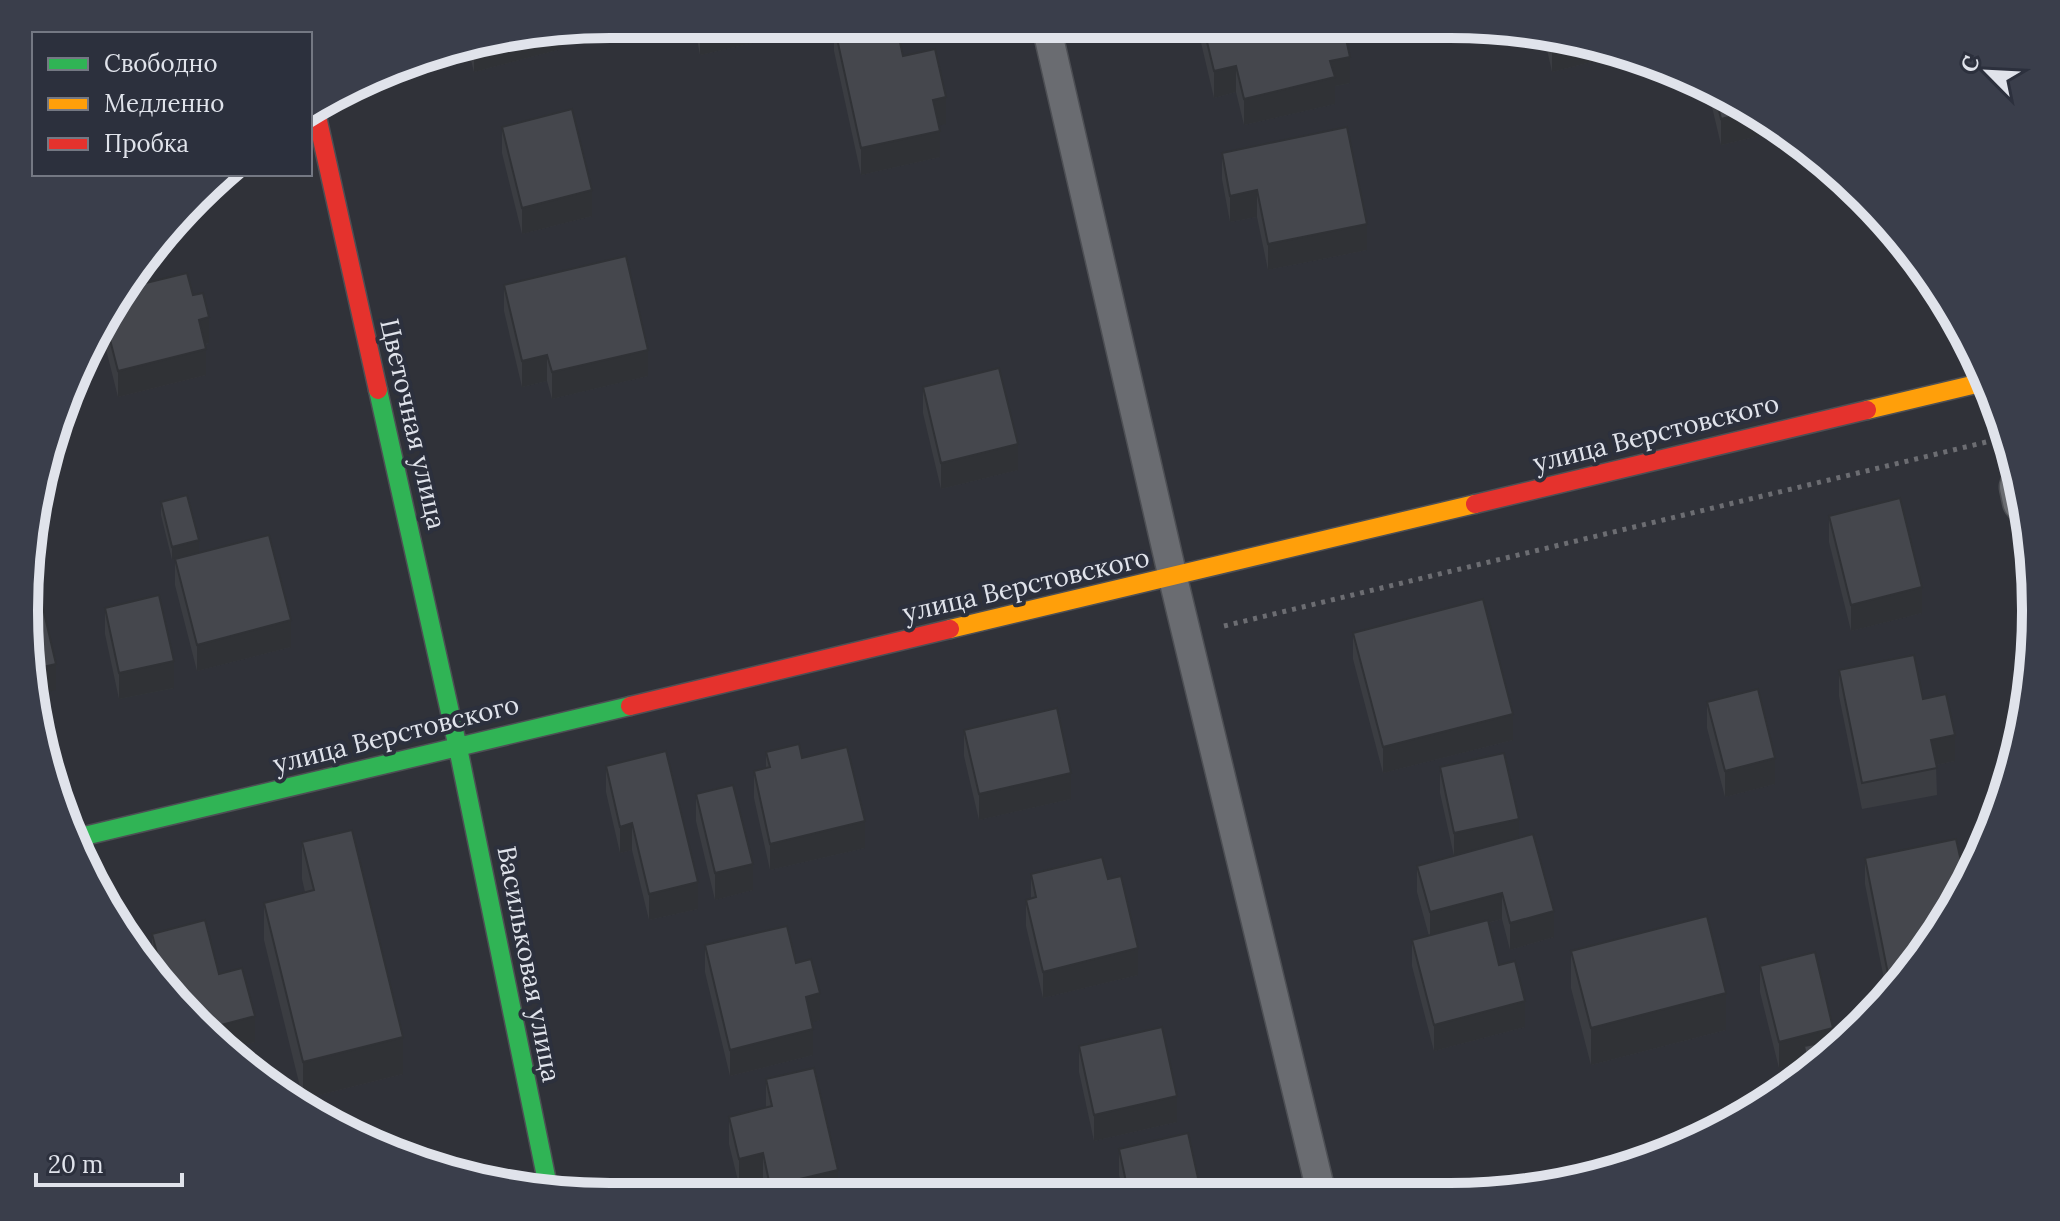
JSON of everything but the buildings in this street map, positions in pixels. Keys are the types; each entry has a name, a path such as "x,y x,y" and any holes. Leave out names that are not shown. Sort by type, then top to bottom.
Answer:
{"street":[{"name":"Цветочная улица","path":"318,119 458,748"},
{"name":"улица Верстовского","path":"85,836 1975,384"},
{"name":"Васильковая улица","path":"458,748 547,1179"}],"lane":[{"path":"1049,38 1173,578 1319,1183"}],"path":[{"path":"1188,635 1996,440"}],"traffic: fast":[{"path":"378,390 458,748 547,1179"},
{"path":"85,836 630,706"}],"traffic: slow":[{"path":"1867,410 1975,384"},
{"path":"950,629 1475,504"}],"traffic: jam":[{"path":"318,119 378,390"},
{"path":"1475,504 1867,410"},
{"path":"630,706 950,629"}]}
